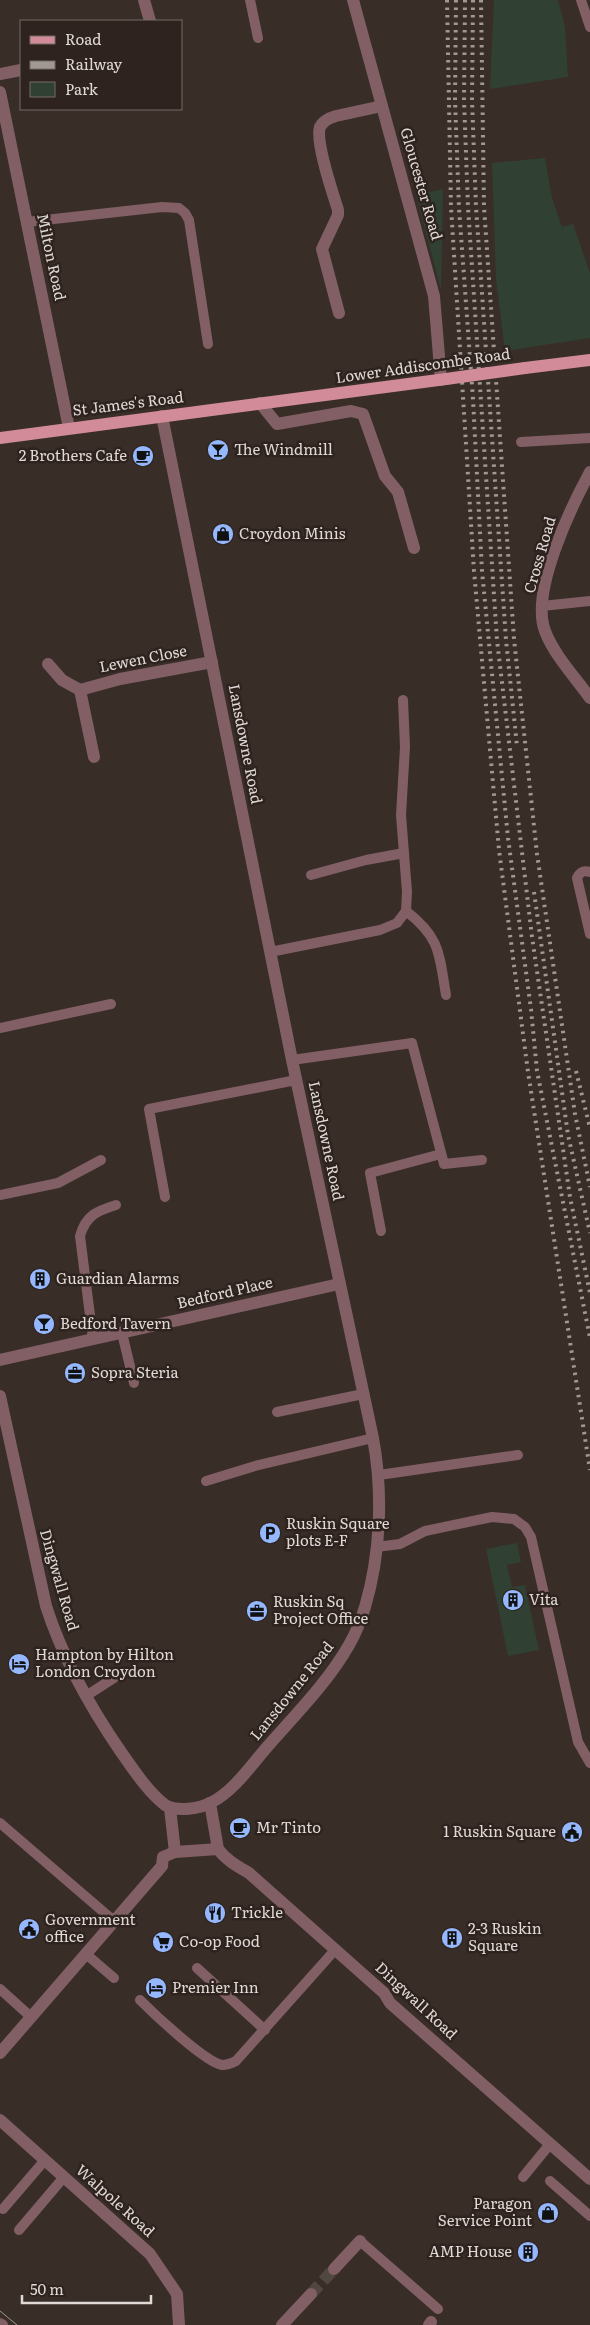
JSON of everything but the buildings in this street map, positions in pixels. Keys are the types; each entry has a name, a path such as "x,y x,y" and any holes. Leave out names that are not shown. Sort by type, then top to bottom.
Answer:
{"main road":[{"name":"Lower Addiscombe Road","path":"260,403 590,360"},
{"name":"St James's Road","path":"0,438 260,403"}],"street":[{"path":"144,0 150,20"},
{"name":"Gloucester Road","path":"353,0 434,296 444,380"},
{"path":"0,74 20,70"},
{"name":"Milton Road","path":"0,92 69,428"},
{"path":"338,313 322,249 338,210 320,142 320,128 328,119 336,116 382,106"},
{"path":"260,403 277,424 350,411 363,414 385,476 398,492 414,548"},
{"name":"Lansdowne Road","path":"162,416 296,1080 373,1438 379,1475 376,1547 372,1577 365,1608 349,1646 310,1698 232,1786 210,1803 192,1808 170,1808"},
{"name":"Cross Road","path":"590,472 575,500 557,544 542,606 542,621 547,635 560,658 590,698"},
{"name":"Lewen Close","path":"80,690 120,679 212,662"},
{"path":"48,664 62,680 80,690 94,757"},
{"name":"Bedford Place","path":"0,1360 339,1284"},
{"name":"Dingwall Road","path":"0,1396 6,1456 46,1606 58,1638 86,1696 131,1766 152,1794 170,1808"},
{"path":"0,2053 162,1866 163,1857 175,1852 218,1849 210,1803"},
{"path":"170,1808 175,1852"},
{"name":"Dingwall Road","path":"218,1849 232,1864 249,1873 384,1994 390,2003 590,2179"},
{"name":"Walpole Road","path":"0,2120 150,2254 177,2294 179,2325"},
{"path":"334,2268 360,2241"},
{"path":"282,2325 310,2294"}],"lane":[{"path":"250,0 258,38"},
{"path":"581,0 590,27"},
{"path":"27,222 150,208 179,208 189,220 208,344"},
{"path":"521,442 590,438"},
{"path":"542,606 590,601"},
{"path":"270,952 380,930 397,923 406,911 407,892 401,815 405,747 404,700"},
{"path":"311,875 366,860 404,853"},
{"path":"590,872 585,870 579,873 577,878 590,934"},
{"path":"406,911 421,923 438,948 446,995"},
{"path":"0,1028 111,1004"},
{"path":"292,1060 412,1043 444,1164 482,1160"},
{"path":"165,1197 149,1109 296,1080"},
{"path":"382,1231 370,1173 441,1154"},
{"path":"0,1195 58,1183 101,1160"},
{"path":"93,1339 80,1236 84,1222 90,1215 116,1205"},
{"path":"122,1333 134,1383"},
{"path":"277,1412 363,1394"},
{"path":"206,1481 255,1466 373,1438"},
{"path":"379,1475 518,1455"},
{"path":"376,1547 400,1544 425,1531 492,1517 514,1519 525,1527 531,1537 578,1742 590,1763"},
{"path":"86,1696 120,1674"},
{"path":"0,1823 114,1921"},
{"path":"140,2000 190,2045 220,2065 228,2065 236,2061 265,2030 335,1950"},
{"path":"86,1954 114,1978"},
{"path":"198,1968 265,2030"},
{"path":"0,1989 31,2016"},
{"path":"523,2177 550,2144"},
{"path":"4,2209 45,2160"},
{"path":"19,2230 64,2177"},
{"path":"550,2181 590,2216"},
{"path":"360,2241 438,2309"}],"green space":[{"path":"494,0 558,0 565,27 568,77 490,89"},
{"path":"545,158 552,198 562,227 573,224 590,273 590,338 505,351 496,280 492,163"},
{"path":"443,189 441,290 416,195"},
{"path":"517,1543 521,1562 507,1565 512,1587 525,1585 539,1650 508,1656 486,1549"}],"tunnel":[{"path":"311,2294 334,2269"}],"tram line":[{"path":"0,2311 17,2325"}],"railway":[{"path":"447,0 451,207 474,571 499,850 528,1072 590,1470"},
{"path":"456,0 455,100 459,208 473,399 482,571 508,838 531,1009 537,1071 590,1338"},
{"path":"465,0 464,100 468,207 497,640 532,937 570,1197 590,1293"},
{"path":"473,0 472,100 476,207 506,640 517,746"},
{"path":"481,0 484,207 514,639 537,854 575,1114 590,1187"},
{"path":"534,892 568,1135 590,1233"},
{"path":"576,1071 590,1128"}],"place":[{"name":"The Windmill","path":"218,450"},
{"name":"2 Brothers Cafe","path":"143,456"},
{"name":"Croydon Minis","path":"223,534"},
{"name":"Guardian Alarms","path":"40,1279"},
{"name":"Bedford Tavern","path":"44,1324"},
{"name":"Sopra Steria","path":"75,1373"},
{"name":"Ruskin Square plots E-F","path":"270,1533"},
{"name":"Vita","path":"513,1600"},
{"name":"Ruskin Sq Project Office","path":"257,1611"},
{"name":"Hampton by Hilton London Croydon","path":"19,1664"},
{"name":"Mr Tinto","path":"240,1828"},
{"name":"1 Ruskin Square","path":"572,1832"},
{"name":"Trickle","path":"215,1913"},
{"name":"Government office","path":"29,1929"},
{"name":"2-3 Ruskin Square","path":"452,1938"},
{"name":"Co-op Food","path":"163,1942"},
{"name":"Premier Inn","path":"156,1988"},
{"name":"Paragon Service Point","path":"548,2213"},
{"name":"AMP House","path":"528,2252"}]}
